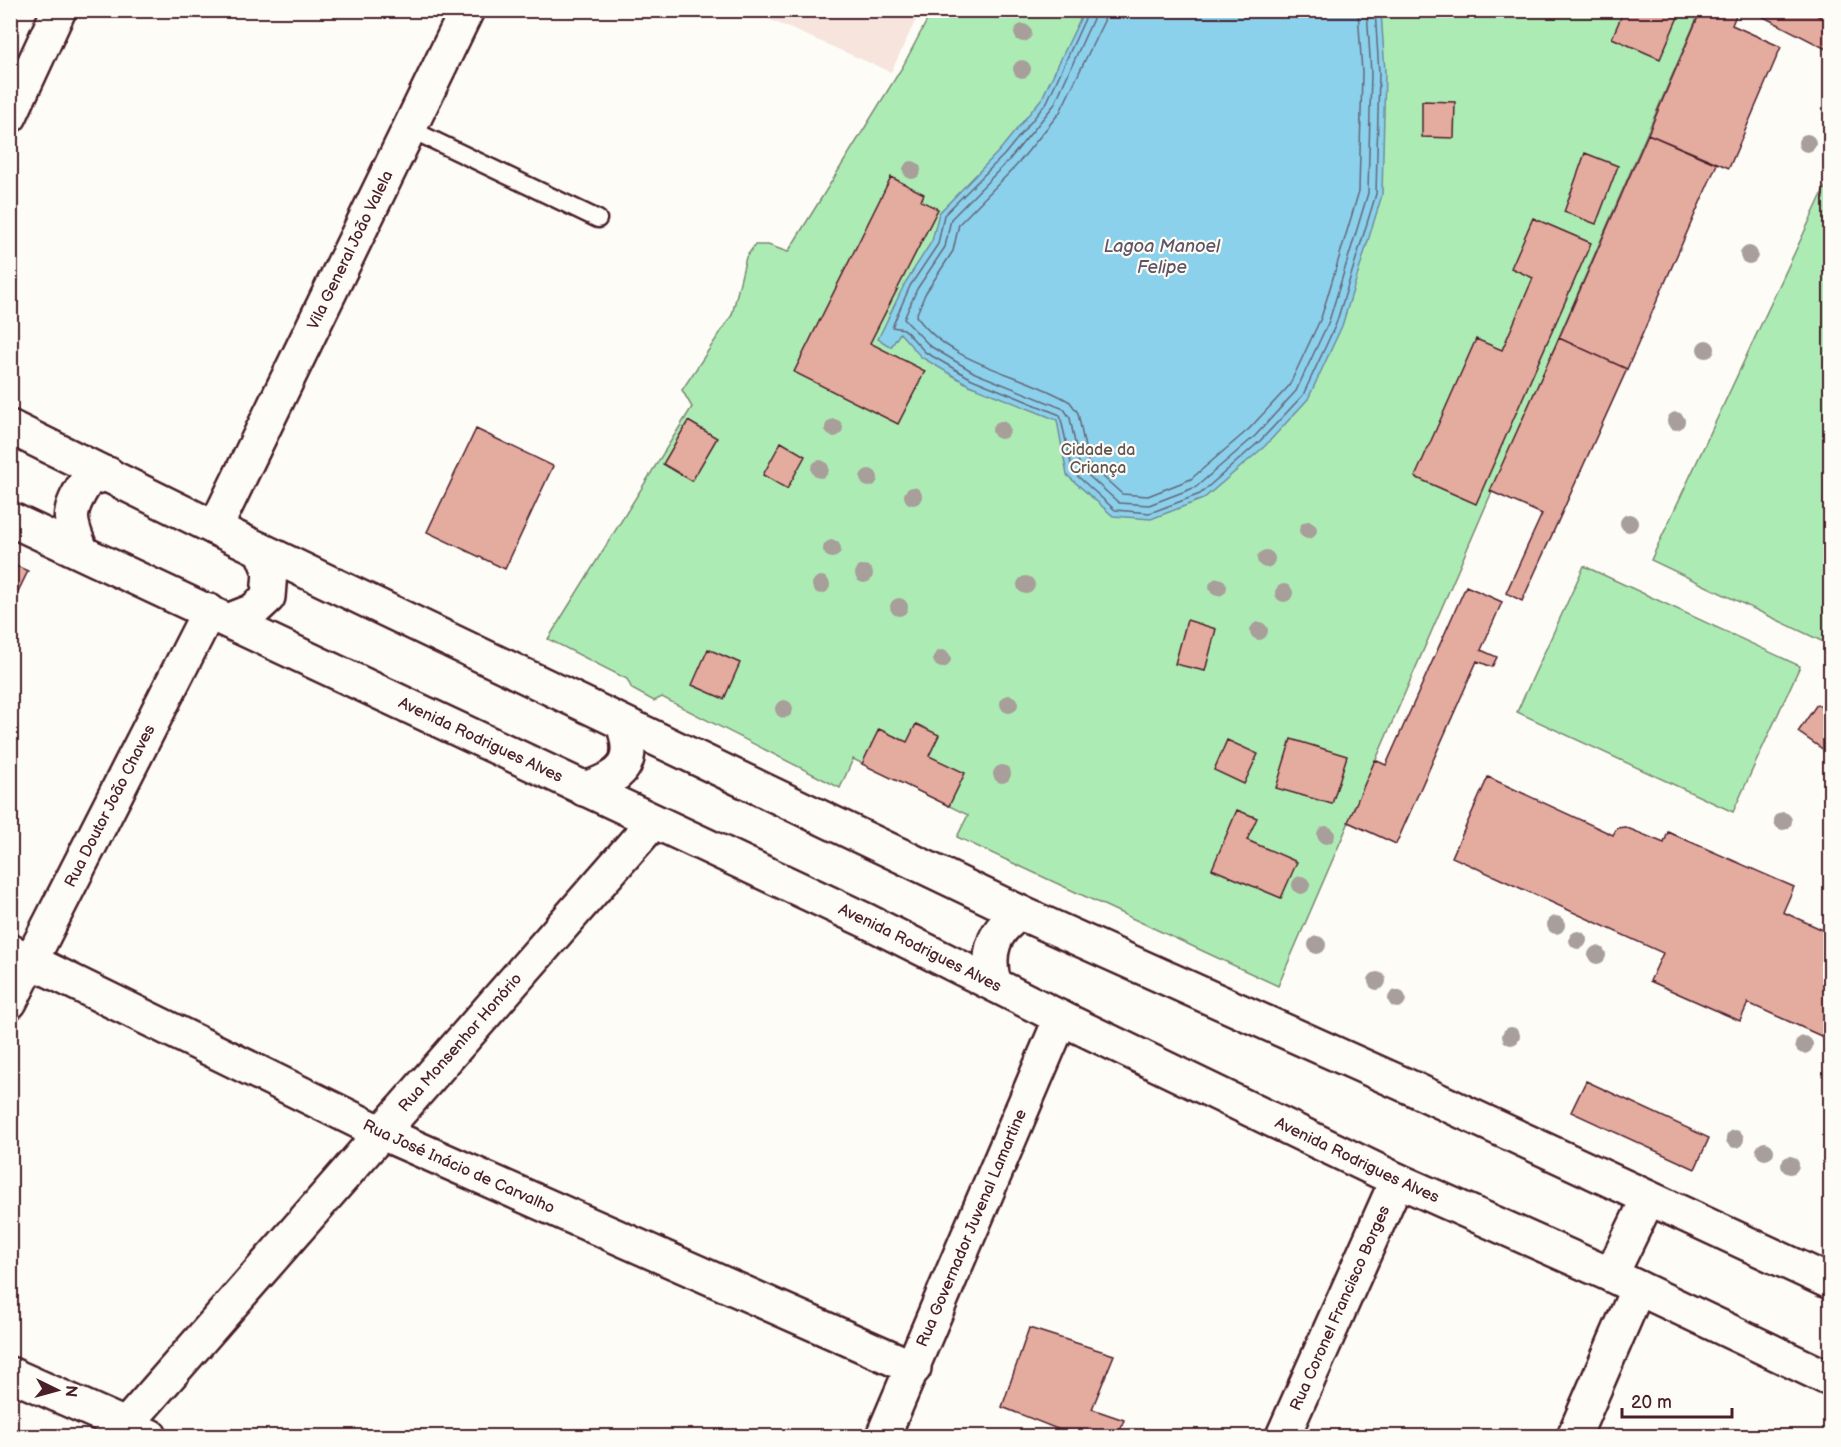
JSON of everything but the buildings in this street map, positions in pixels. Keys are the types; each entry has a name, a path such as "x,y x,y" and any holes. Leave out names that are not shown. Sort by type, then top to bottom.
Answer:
{"main road":[{"path":"10,116 59,10"},
{"name":"Vila General João Valela","path":"215,528 467,10"},
{"path":"10,427 215,528 1021,913 1403,1084 1830,1282"},
{"path":"82,552 70,523 76,497 88,479 108,474"},
{"name":"Avenida Rodrigues Alves","path":"10,519 219,615 653,822 867,921 1060,1018 1397,1180 1624,1282 1830,1379"},
{"path":"219,615 253,611 268,597 270,572 261,550"},
{"name":"Rua Doutor João Chaves","path":"10,1002 20,956 219,615"},
{"path":"584,789 607,782 630,755 630,744 623,724"},
{"name":"Rua Monsenhor Honório","path":"138,1431 380,1132 653,822"},
{"path":"994,984 989,965 993,938 1007,921 1021,913"},
{"name":"Rua José Inácio de Carvalho","path":"20,956 380,1132 914,1368"},
{"name":"Rua Governador Juvenal Lamartine","path":"883,1437 1060,1018"},
{"name":"Rua Coronel Francisco Borges","path":"1283,1437 1397,1180"},
{"path":"1575,1437 1648,1199"},
{"path":"10,1374 138,1431"}],"lane":[{"path":"410,129 598,219"}],"shaded area":[{"path":"920,10 891,72 750,11"}],"green space":[{"name":"Cidade da Criança","path":"932,11 1700,11 1278,986 957,837 968,815 853,759 840,788 662,697 654,701 632,689 627,679 548,639 692,407 682,390 732,315 746,257 755,245 768,245 788,252 903,66"},
{"path":"1830,177 1830,645 1651,560"},
{"path":"1584,566 1800,666 1733,812 1517,712"}],"water":[{"name":"Lagoa Manoel Felipe","path":"1084,11 1381,11 1385,72 1382,195 1342,326 1308,399 1265,446 1203,499 1151,519 1113,516 1067,475 1057,420 969,385 921,357 900,333 891,347 878,339 905,283 932,241 939,213 999,151 1042,98"}]}
